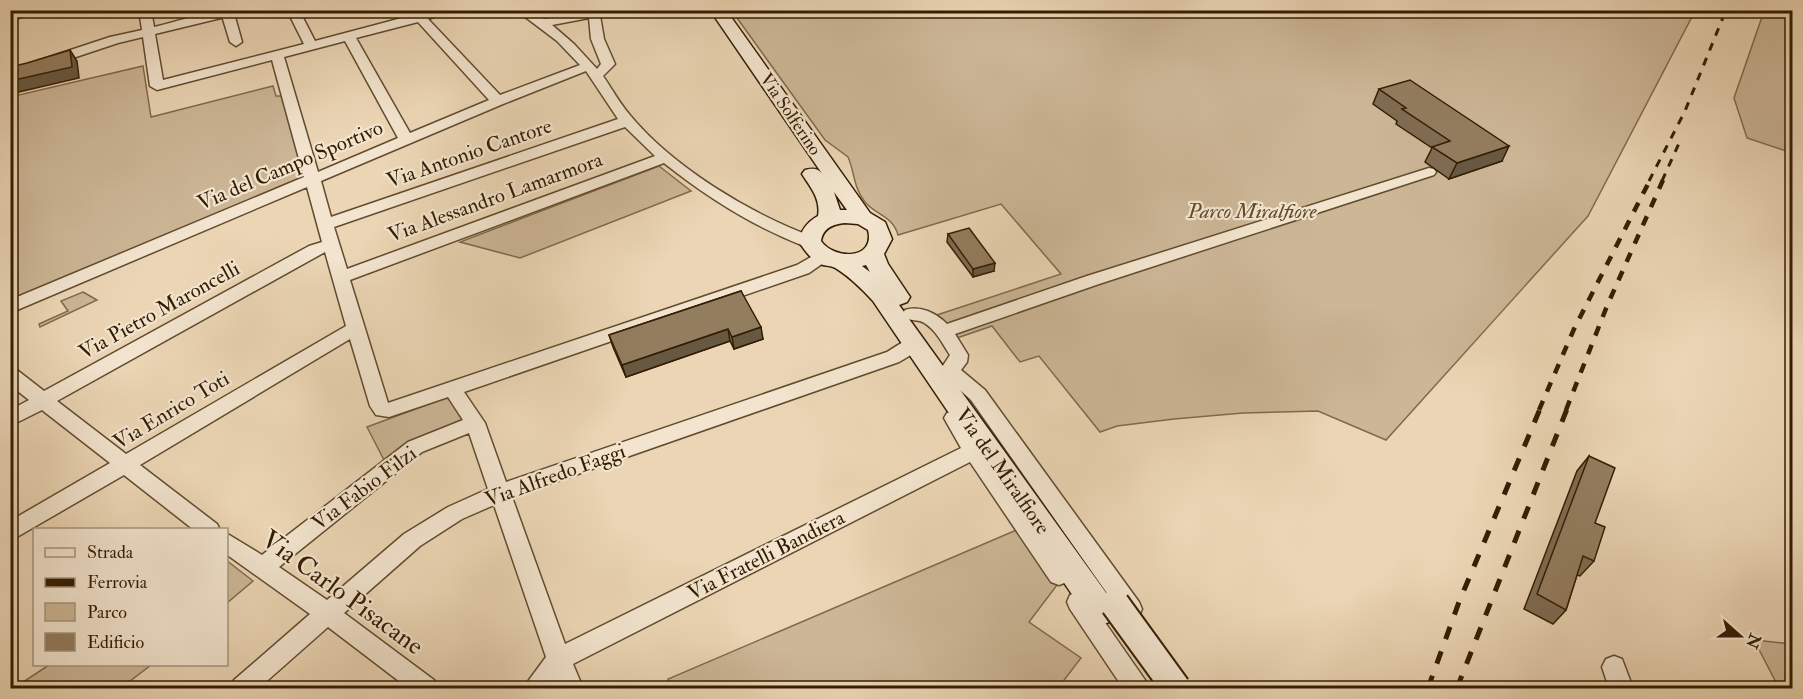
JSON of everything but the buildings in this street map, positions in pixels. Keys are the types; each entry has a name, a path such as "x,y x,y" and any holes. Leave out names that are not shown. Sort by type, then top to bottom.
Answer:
{"main road":[{"name":"Via Solferino","path":"701,10 829,199 831,208 824,241"},
{"name":"Via Solferino","path":"718,10 863,218 878,227 882,240 873,253"},
{"path":"863,218 845,216 824,241 864,258 873,253"},
{"name":"Via del Miralfiore","path":"824,241 869,282 915,344 948,367"},
{"name":"Via del Miralfiore","path":"873,253 877,265 929,321 948,367 1108,608 1167,681"}],"street":[{"path":"14,14 35,10"},
{"path":"145,10 157,86 448,10"},
{"path":"293,10 311,46"},
{"path":"277,55 340,278 379,405 383,410 390,410 803,269 824,241 787,236 719,195 665,157 627,122 588,66 522,10"},
{"path":"10,75 84,49 224,12 229,17 236,42"},
{"path":"540,23 595,13 594,27 607,68 588,66"},
{"path":"421,18 498,101"},
{"path":"349,36 406,139"},
{"name":"Via del Campo Sportivo","path":"10,307 406,139 588,66 592,56 601,49"},
{"name":"Via Antonio Cantore","path":"325,225 627,122"},
{"name":"Via Alessandro Lamarmora","path":"340,278 665,157"},
{"path":"929,321 1104,276 1429,172"},
{"name":"Via Pietro Maroncelli","path":"10,419 315,250 331,245"},
{"name":"Via del Miralfiore","path":"929,321 948,367 978,395 1147,632 1167,681"},
{"name":"Via Enrico Toti","path":"10,532 355,328"},
{"name":"Via Alfredo Faggi","path":"242,688 412,540 455,513 499,494 893,357 915,344"},
{"path":"948,367 949,409 974,451 1130,679"},
{"path":"10,375 45,399 125,465 207,528"},
{"path":"452,389 475,423 558,659 571,688"},
{"name":"Via Fabio Filzi","path":"261,568 415,447 475,423"},
{"name":"Via Fratelli Bandiera","path":"558,659 974,451"},
{"name":"Via Carlo Pisacane","path":"228,543 328,614 426,688"},
{"path":"1130,679 1123,657 1136,639 1147,632"},
{"path":"537,688 558,659"},
{"path":"1130,679 1138,676 1151,678 1161,675 1167,681 1188,688"}],"green space":[{"name":"Parco Miralfiore","path":"732,11 1695,11 1588,216 1386,440 1318,411 1243,413 1174,419 1117,426 1100,432 1039,356 1020,362 992,326 954,339 937,315 1061,274 1001,204 898,235 889,220 865,202 858,191 848,157 825,140"},
{"path":"1764,11 1792,11 1792,153 1747,138 1734,98"},
{"path":"143,66 151,117 273,86 276,96 283,96 305,174 293,183 11,302 10,97"},
{"path":"659,166 691,191 520,258 460,242"},
{"path":"83,292 97,300 40,327 39,324 68,311 61,301"},
{"path":"445,398 450,399 465,424 386,464 367,427"},
{"path":"1019,529 1057,585 1029,622 1081,658 1058,688 673,688 668,679"},
{"path":"228,562 253,581 228,602"},
{"path":"1754,640 1792,644 1792,688 1779,688"},
{"path":"47,666 150,666 121,688 14,688"}],"railway":[{"path":"1649,181 1685,111 1726,10"},
{"path":"1662,181 1680,141"},
{"path":"1539,410 1574,329 1650,180"},
{"path":"1566,410 1607,306 1663,180"},
{"path":"1428,688 1459,602 1540,409"},
{"path":"1457,688 1567,409"}]}
